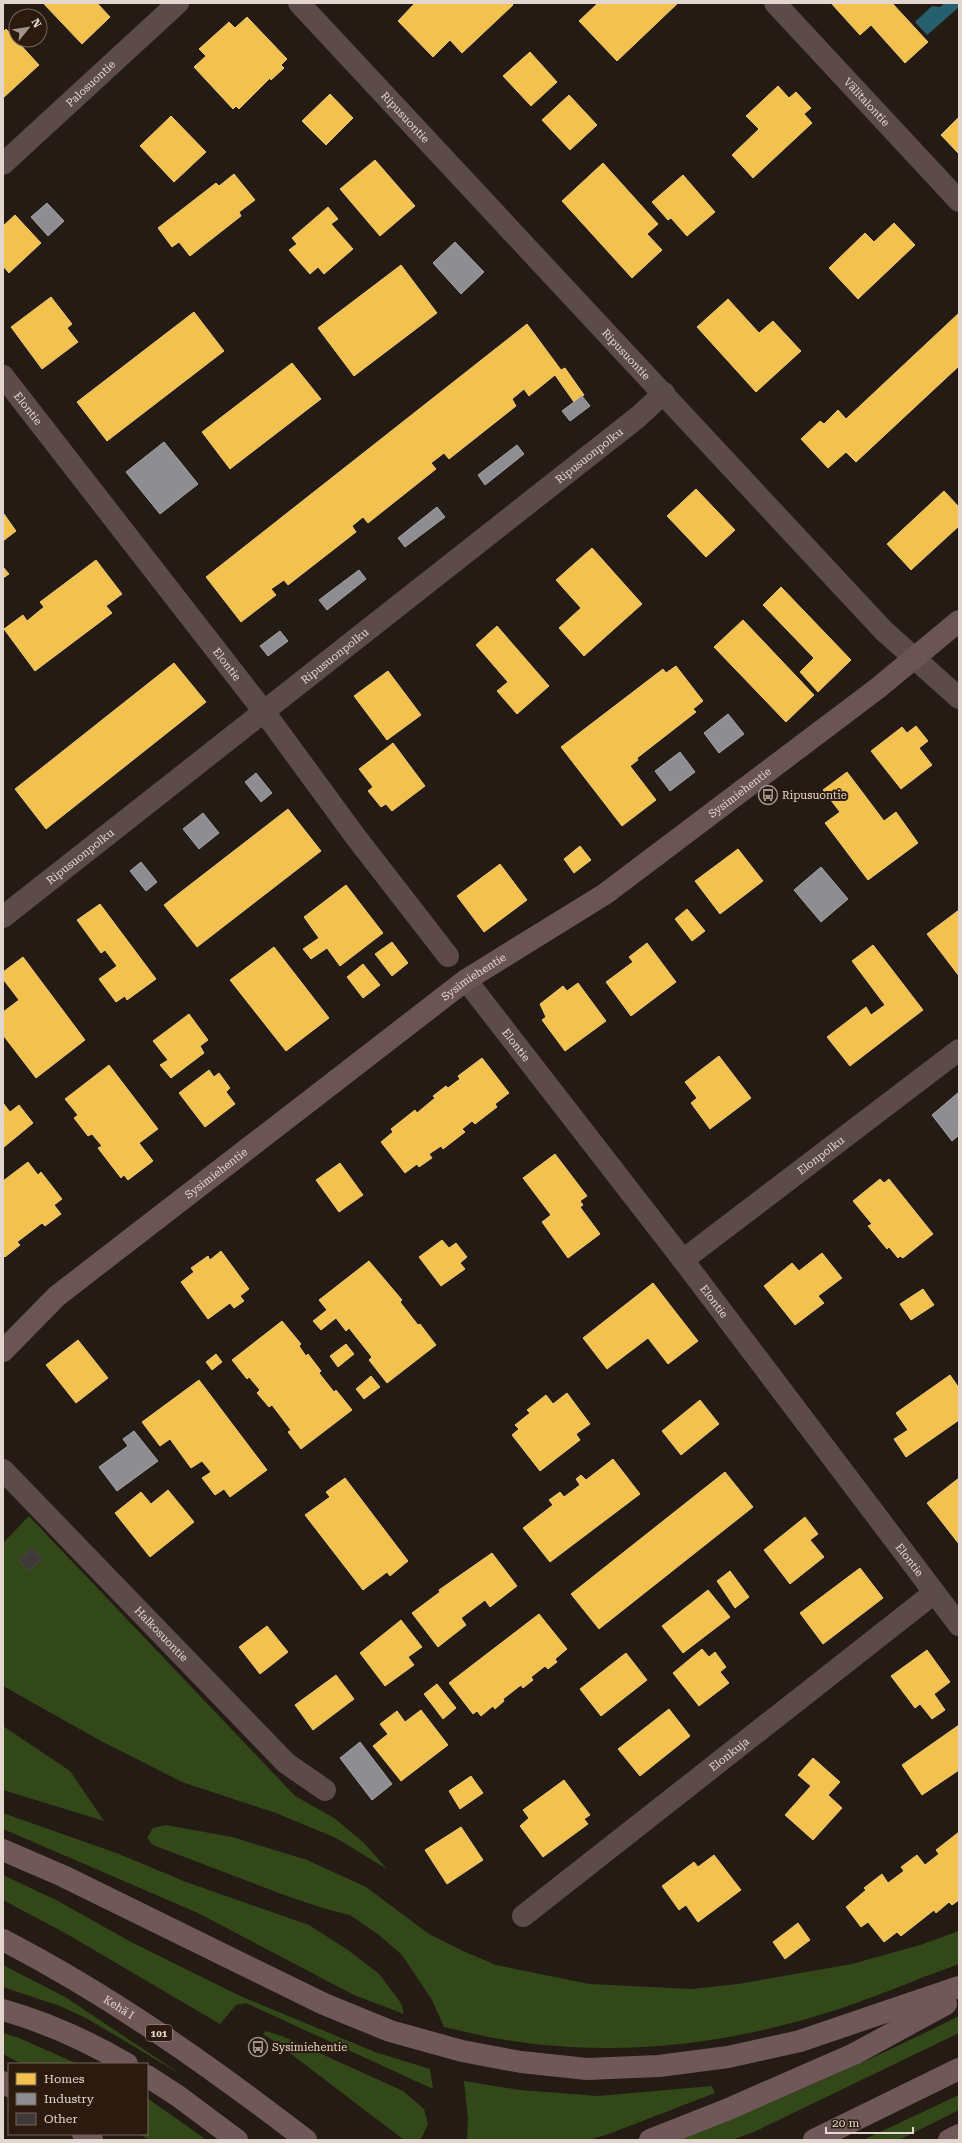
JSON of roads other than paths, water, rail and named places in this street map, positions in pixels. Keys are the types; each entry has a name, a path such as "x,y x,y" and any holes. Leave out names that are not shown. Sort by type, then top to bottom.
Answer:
{"highway":[{"path":"3,1850 63,1876 324,2004 390,2031 462,2051 521,2062 587,2069 659,2066 728,2058 800,2041 959,1987"},
{"name":"Kehä I","path":"3,1940 165,2036 239,2089 306,2140"},
{"path":"650,2140 726,2110 854,2054 959,1996"},
{"path":"3,2010 56,2027 90,2042 125,2063"},
{"path":"814,2140 959,2069"},
{"path":"148,2077 178,2096 237,2140"},
{"path":"949,2140 959,2135"}],"street":[{"name":"Palosuontie","path":"3,164 178,3"},
{"name":"Ripusuontie","path":"299,3 664,393 870,616 959,698"},
{"name":"Välitalontie","path":"775,3 959,201"},
{"name":"Elontie","path":"3,376 265,713 355,836 448,956"},
{"name":"Ripusuonpolku","path":"3,917 265,713 638,417 664,393"},
{"name":"Sysimiehentie","path":"3,1351 57,1296 466,980 605,894 878,688 959,621"},
{"name":"Elontie","path":"466,980 683,1260 959,1625"},
{"name":"Elonpolku","path":"683,1260 959,1050"},
{"name":"Halkosuontie","path":"3,1470 286,1762 325,1790"},
{"name":"Elonkuja","path":"524,1916 934,1593"}],"water":[{"path":"945,3 959,3 959,7 927,35 915,22 932,6 940,7"}],"place":[{"name":"Ripusuontie","path":"768,795"},
{"name":"Sysimiehentie","path":"258,2047"}]}
